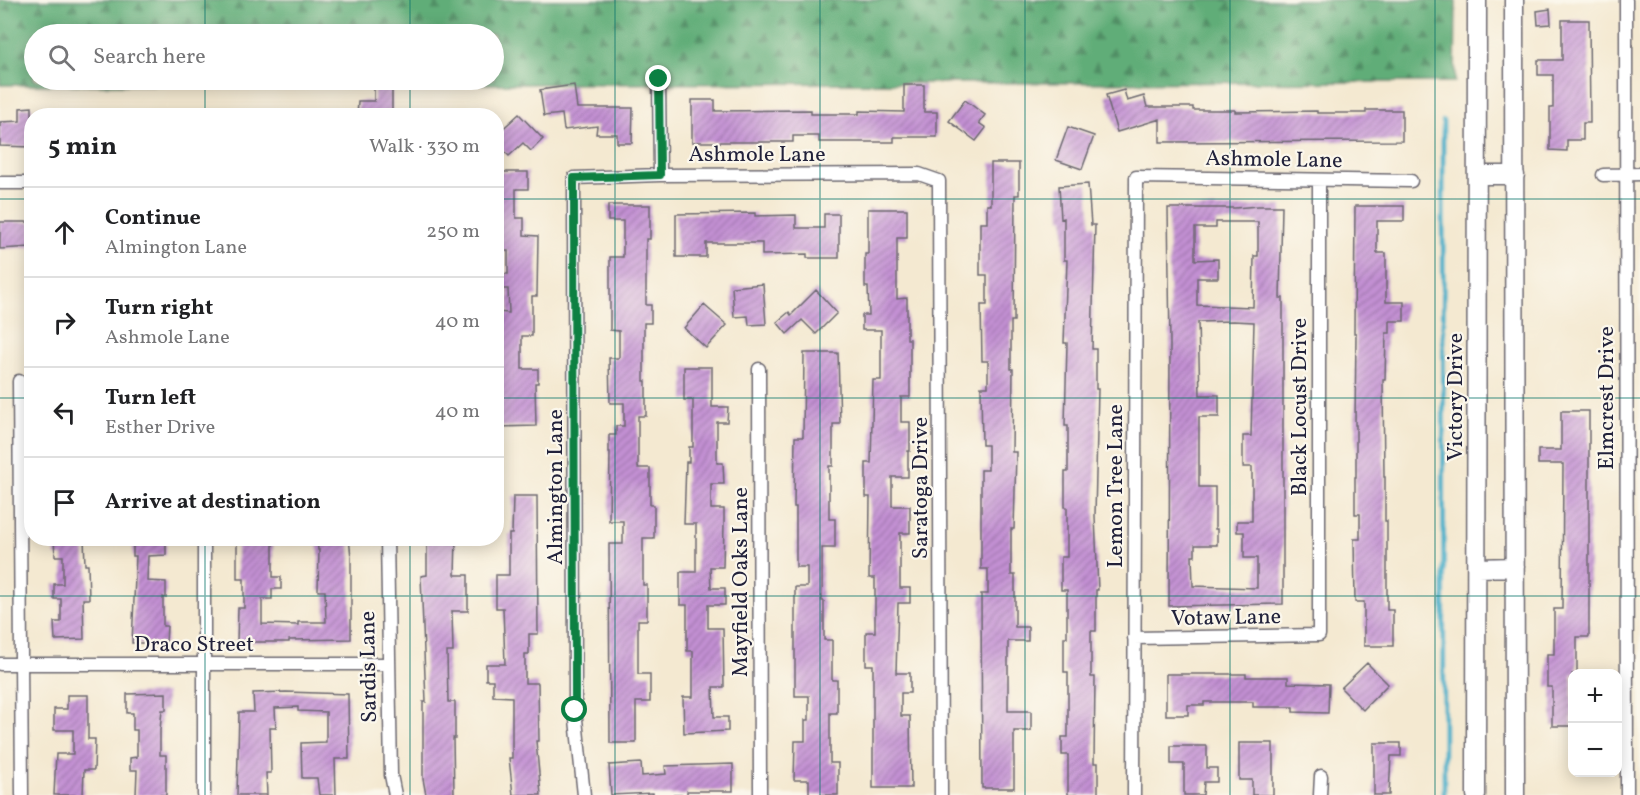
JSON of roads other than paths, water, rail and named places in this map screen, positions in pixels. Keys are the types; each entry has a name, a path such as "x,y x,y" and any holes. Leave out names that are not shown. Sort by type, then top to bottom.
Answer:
{"main road":[{"name":"Victory Drive","path":"1476,795 1477,0"},
{"path":"1514,0 1515,795"},
{"path":"1478,175 1515,175"},
{"path":"1477,568 1515,567"}],"street":[{"name":"Elmcrest Drive","path":"1626,0 1634,174 1625,244 1628,795"},
{"path":"659,79 660,175"},
{"name":"Ashmole Lane","path":"574,178 660,175 919,174 939,181"},
{"path":"1602,175 1634,174"},
{"name":"Ashmole Lane","path":"1136,177 1411,181"},
{"name":"Lemon Tree Lane","path":"1134,795 1136,177"},
{"name":"Almington Lane","path":"574,178 575,710 584,795"},
{"name":"Black Locust Drive","path":"1319,180 1319,635"},
{"name":"Saratoga Drive","path":"939,181 942,795"},
{"path":"0,183 24,183"},
{"name":"Mayfield Oaks Lane","path":"759,369 760,795"},
{"path":"19,381 22,795"},
{"path":"204,546 204,795"},
{"name":"Sardis Lane","path":"387,546 387,664 391,775 395,795"},
{"name":"Votaw Lane","path":"1134,638 1319,635"},
{"name":"Draco Street","path":"0,664 387,664"},
{"path":"1320,795 1321,776"}],"waterway":[{"path":"1443,121 1444,795"}]}
